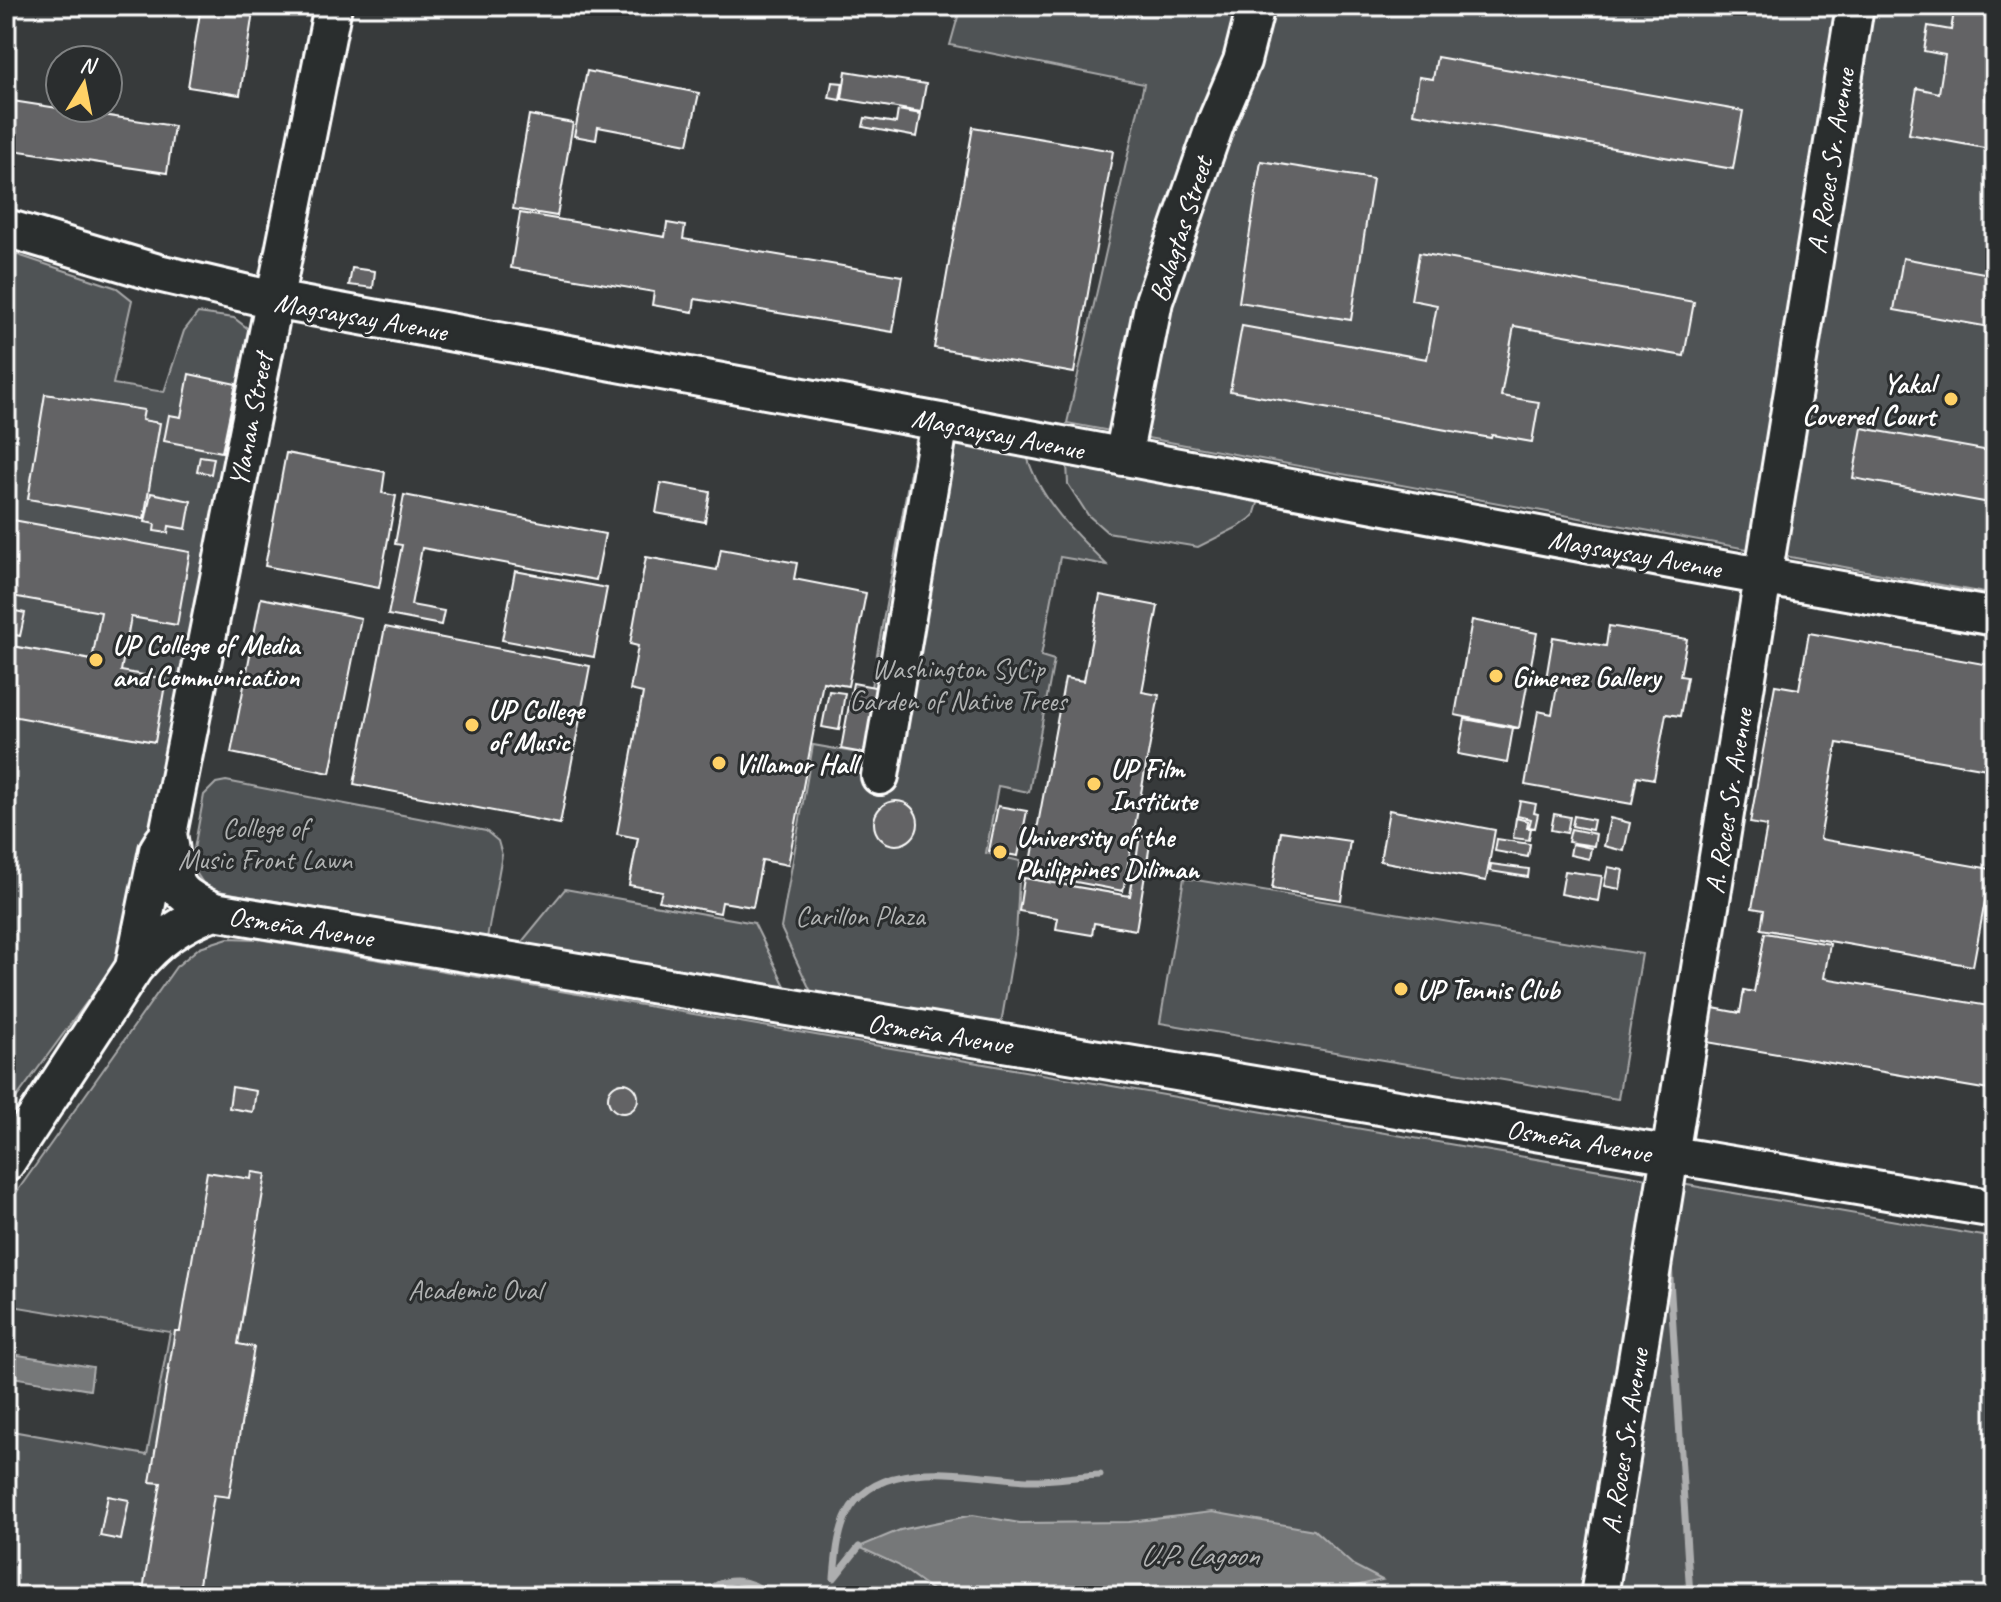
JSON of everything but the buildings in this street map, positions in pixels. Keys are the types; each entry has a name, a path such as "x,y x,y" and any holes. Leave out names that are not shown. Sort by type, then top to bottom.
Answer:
{"street":[{"name":"Ylanan Street","path":"134,968 158,850 168,834 333,6"},
{"name":"Balagtas Street","path":"1123,457 1154,301 1216,122 1242,61 1256,6"},
{"name":"A. Roces Sr. Avenue","path":"1599,1596 1855,6"},
{"name":"Magsaysay Avenue","path":"6,228 158,273 274,300 1687,563 1995,617"},
{"path":"880,776 940,422"},
{"name":"Ylanan Street","path":"168,834 171,869 177,887 194,902 214,911"},
{"name":"Osmeña Avenue","path":"6,1163 134,968 154,944 186,921 214,911 1995,1209"}],"green space":[{"path":"961,6 1995,6 1995,595 1067,423 1144,84 950,45"},
{"path":"6,251 117,288 132,300 113,384 164,392 184,331 198,313 234,318 251,331 159,801 125,950 6,1112"},
{"path":"917,434 1027,456 1050,502 1107,565 1060,557 1041,656 1054,660 1029,792 998,786 986,853 1020,861 1016,936 1000,1030 813,996 781,928 813,745 859,753"},
{"path":"1067,463 1259,500 1254,516 1198,547 1107,532 1088,515 1068,484"},
{"name":"College of Music Front Lawn","path":"226,781 486,831 498,841 502,855 487,938 207,889 191,865 204,795 216,783"},
{"name":"UP Tennis Club","path":"1184,878 1642,954 1618,1099 1160,1023"},
{"path":"565,889 754,923 789,994 520,944"},
{"name":"Academic Oval","path":"228,938 258,939 1995,1238 1995,1596 6,1596 6,1430 147,1455 170,1332 6,1305 6,1207 176,967 200,947"}],"water":[{"path":"6,1353 93,1367 90,1390 6,1376"},
{"name":"U.P. Lagoon","path":"1212,1512 1314,1530 1353,1565 1382,1580 1311,1596 956,1596 935,1592 898,1565 859,1547 900,1530 973,1515 1020,1523 1129,1522"}],"waterway":[{"path":"1669,1263 1690,1596"},
{"path":"834,1578 838,1541 851,1507 866,1491 886,1480 932,1473 1026,1480 1100,1475"},
{"path":"835,1577 859,1547"},
{"path":"703,1596 719,1584 736,1581 754,1585 771,1596"},
{"path":"831,1596 832,1592"}],"place":[{"name":"Yakal Covered Court","path":"1951,399"},
{"name":"UP College of Media and Communication","path":"96,660"},
{"name":"Gimenez Gallery","path":"1496,676"},
{"name":"UP College of Music","path":"472,725"},
{"name":"Villamor Hall","path":"719,763"},
{"name":"UP Film Institute","path":"1094,784"},
{"name":"University of the Philippines Diliman","path":"1000,852"},
{"name":"UP Tennis Club","path":"1401,989"}],"park label":[{"name":"Washington SyCip Garden of Native Trees","path":"958,684"},
{"name":"Carillon Plaza","path":"860,915"}]}
